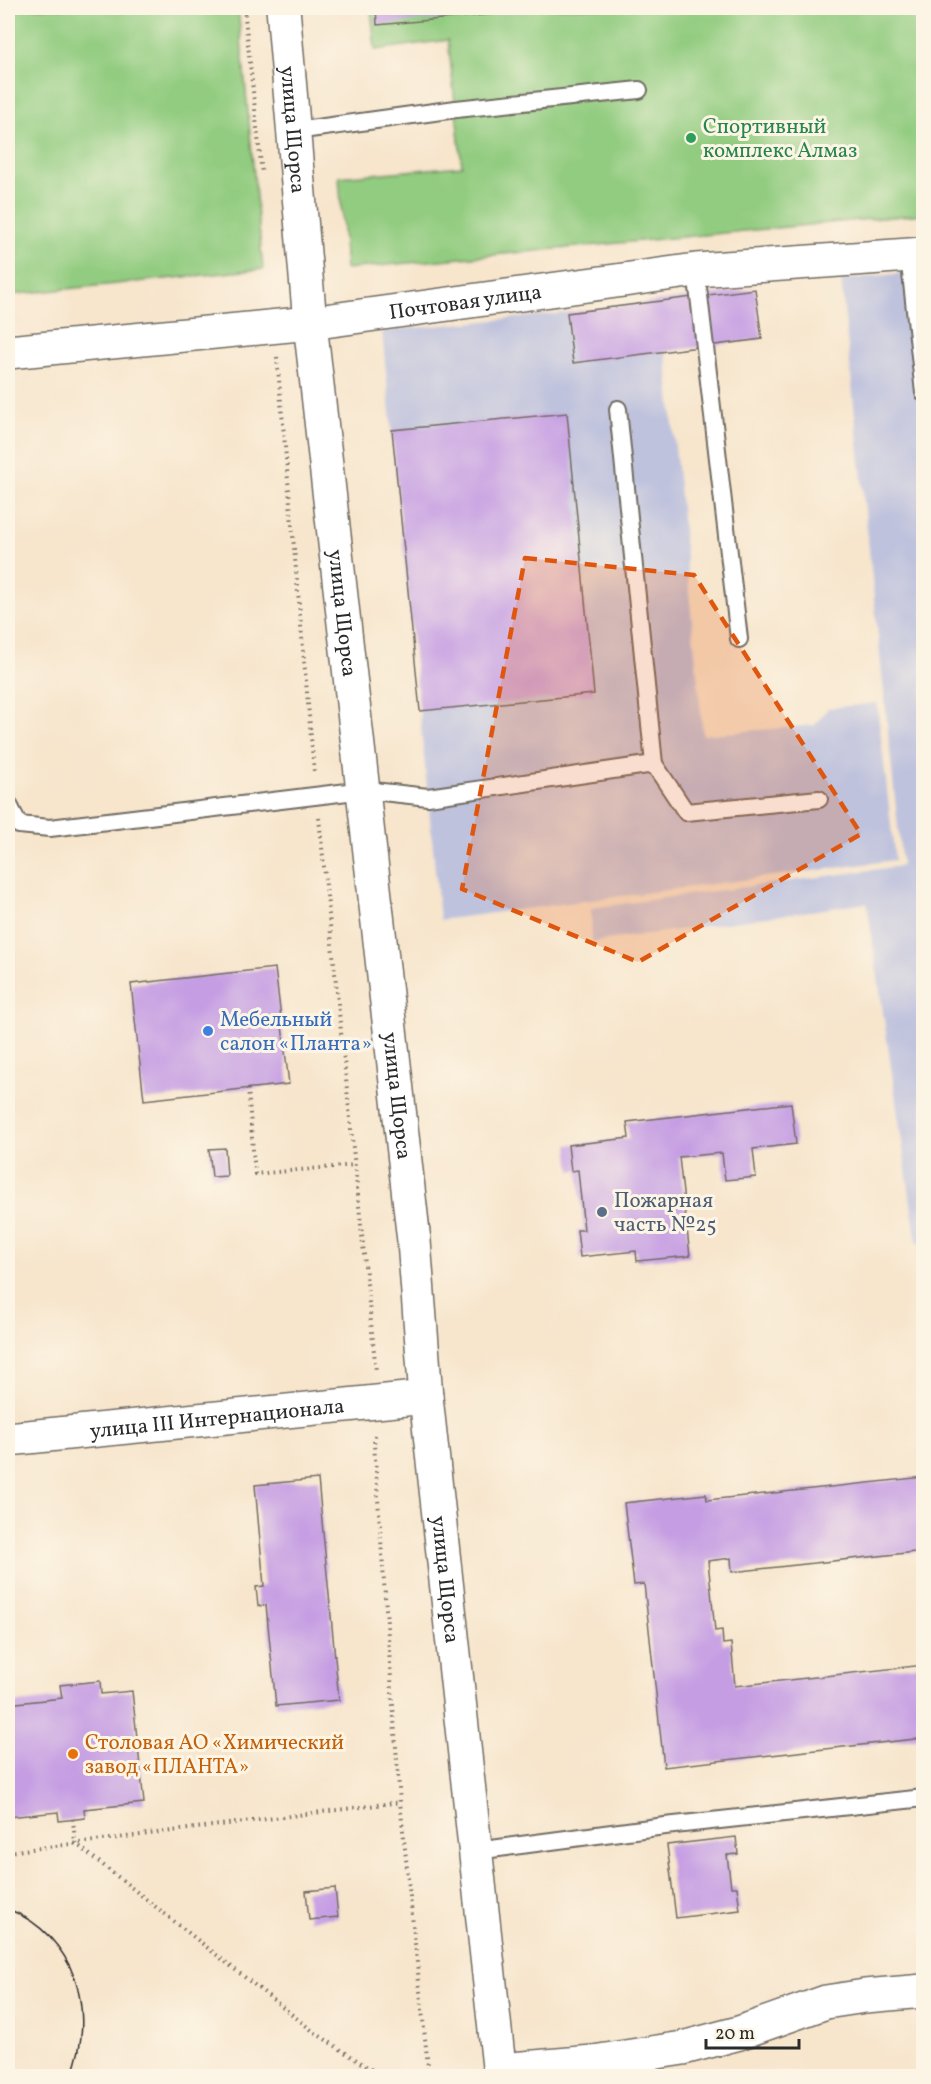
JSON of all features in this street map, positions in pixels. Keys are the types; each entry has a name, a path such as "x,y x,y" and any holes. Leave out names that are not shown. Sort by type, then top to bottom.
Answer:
{"street":[{"name":"улица Щорса","path":"283,8 310,323 413,1229 426,1397 499,2073"},
{"name":"Почтовая улица","path":"8,352 310,323 696,270 916,254"},
{"name":"улица III Интернационала","path":"8,1439 426,1397"},
{"path":"499,2073 683,2048 739,2033 826,2002 924,1991"}],"lane":[{"path":"295,131 456,109 639,90"},
{"path":"916,254 924,393"},
{"path":"696,270 739,639"},
{"path":"618,409 654,764 686,812 819,799"},
{"path":"8,803 19,825 50,828 364,790 428,797 654,764"},
{"path":"476,1851 665,1826 924,1798"}],"path":[{"path":"244,8 263,184"},
{"path":"274,327 316,794 379,1402 374,1444 400,1802 429,2076"},
{"path":"248,1089 255,1174 355,1165"},
{"path":"8,1852 400,1802"},
{"path":"73,1819 75,1843 314,2032 372,2070 377,2076"}],"highlighted area":[{"path":"525,558 694,575 861,834 638,962 462,889"}],"shaded area":[{"path":"923,271 923,1243 917,1244 867,903 592,942 591,908 902,866 841,280"},
{"path":"661,301 703,735 815,725 828,708 877,703 895,860 440,920 382,331 567,313"}],"green space":[{"path":"8,8 238,8 263,269 8,295"},
{"name":"Спортивный комплекс Алмаз","path":"371,8 923,8 923,214 346,269 339,177 462,166 448,40 375,50"}],"building":[{"path":"376,8 527,8 527,11 377,25"},
{"path":"755,289 762,339 573,363 567,313"},
{"path":"567,413 594,694 420,711 392,430"},
{"path":"275,968 289,1084 144,1100 131,984"},
{"path":"791,1103 796,1144 753,1149 756,1177 725,1180 722,1153 679,1157 690,1256 637,1261 636,1251 580,1257 577,1230 584,1230 578,1170 571,1171 568,1145 629,1138 627,1122"},
{"path":"225,1148 227,1176 212,1177 209,1149"},
{"path":"924,1477 924,1551 732,1572 731,1558 708,1561 715,1631 722,1630 723,1644 731,1643 735,1686 924,1665 924,1738 664,1767 644,1584 634,1585 624,1503 706,1494 707,1500"},
{"path":"318,1479 339,1700 276,1706 266,1605 258,1606 256,1587 264,1586 255,1485"},
{"name":"Столовая АО «Химический завод «ПЛАНТА»","path":"100,1681 101,1694 132,1691 144,1803 84,1809 85,1818 59,1821 58,1812 8,1817 8,1704 62,1698 60,1685"},
{"path":"736,1837 738,1854 727,1855 731,1887 737,1887 740,1910 676,1918 667,1845"},
{"path":"335,1888 338,1917 309,1920 306,1891"}],"tram line":[{"path":"8,1909 31,1921 50,1937 65,1957 75,1979 82,2027 79,2052 71,2076"}],"place":[{"name":"Спортивный комплекс Алмаз","path":"691,138"},
{"name":"Мебельный салон «Планта»","path":"208,1031"},
{"name":"Пожарная часть №25","path":"602,1212"},
{"name":"Столовая АО «Химический завод «ПЛАНТА»","path":"73,1754"}]}
